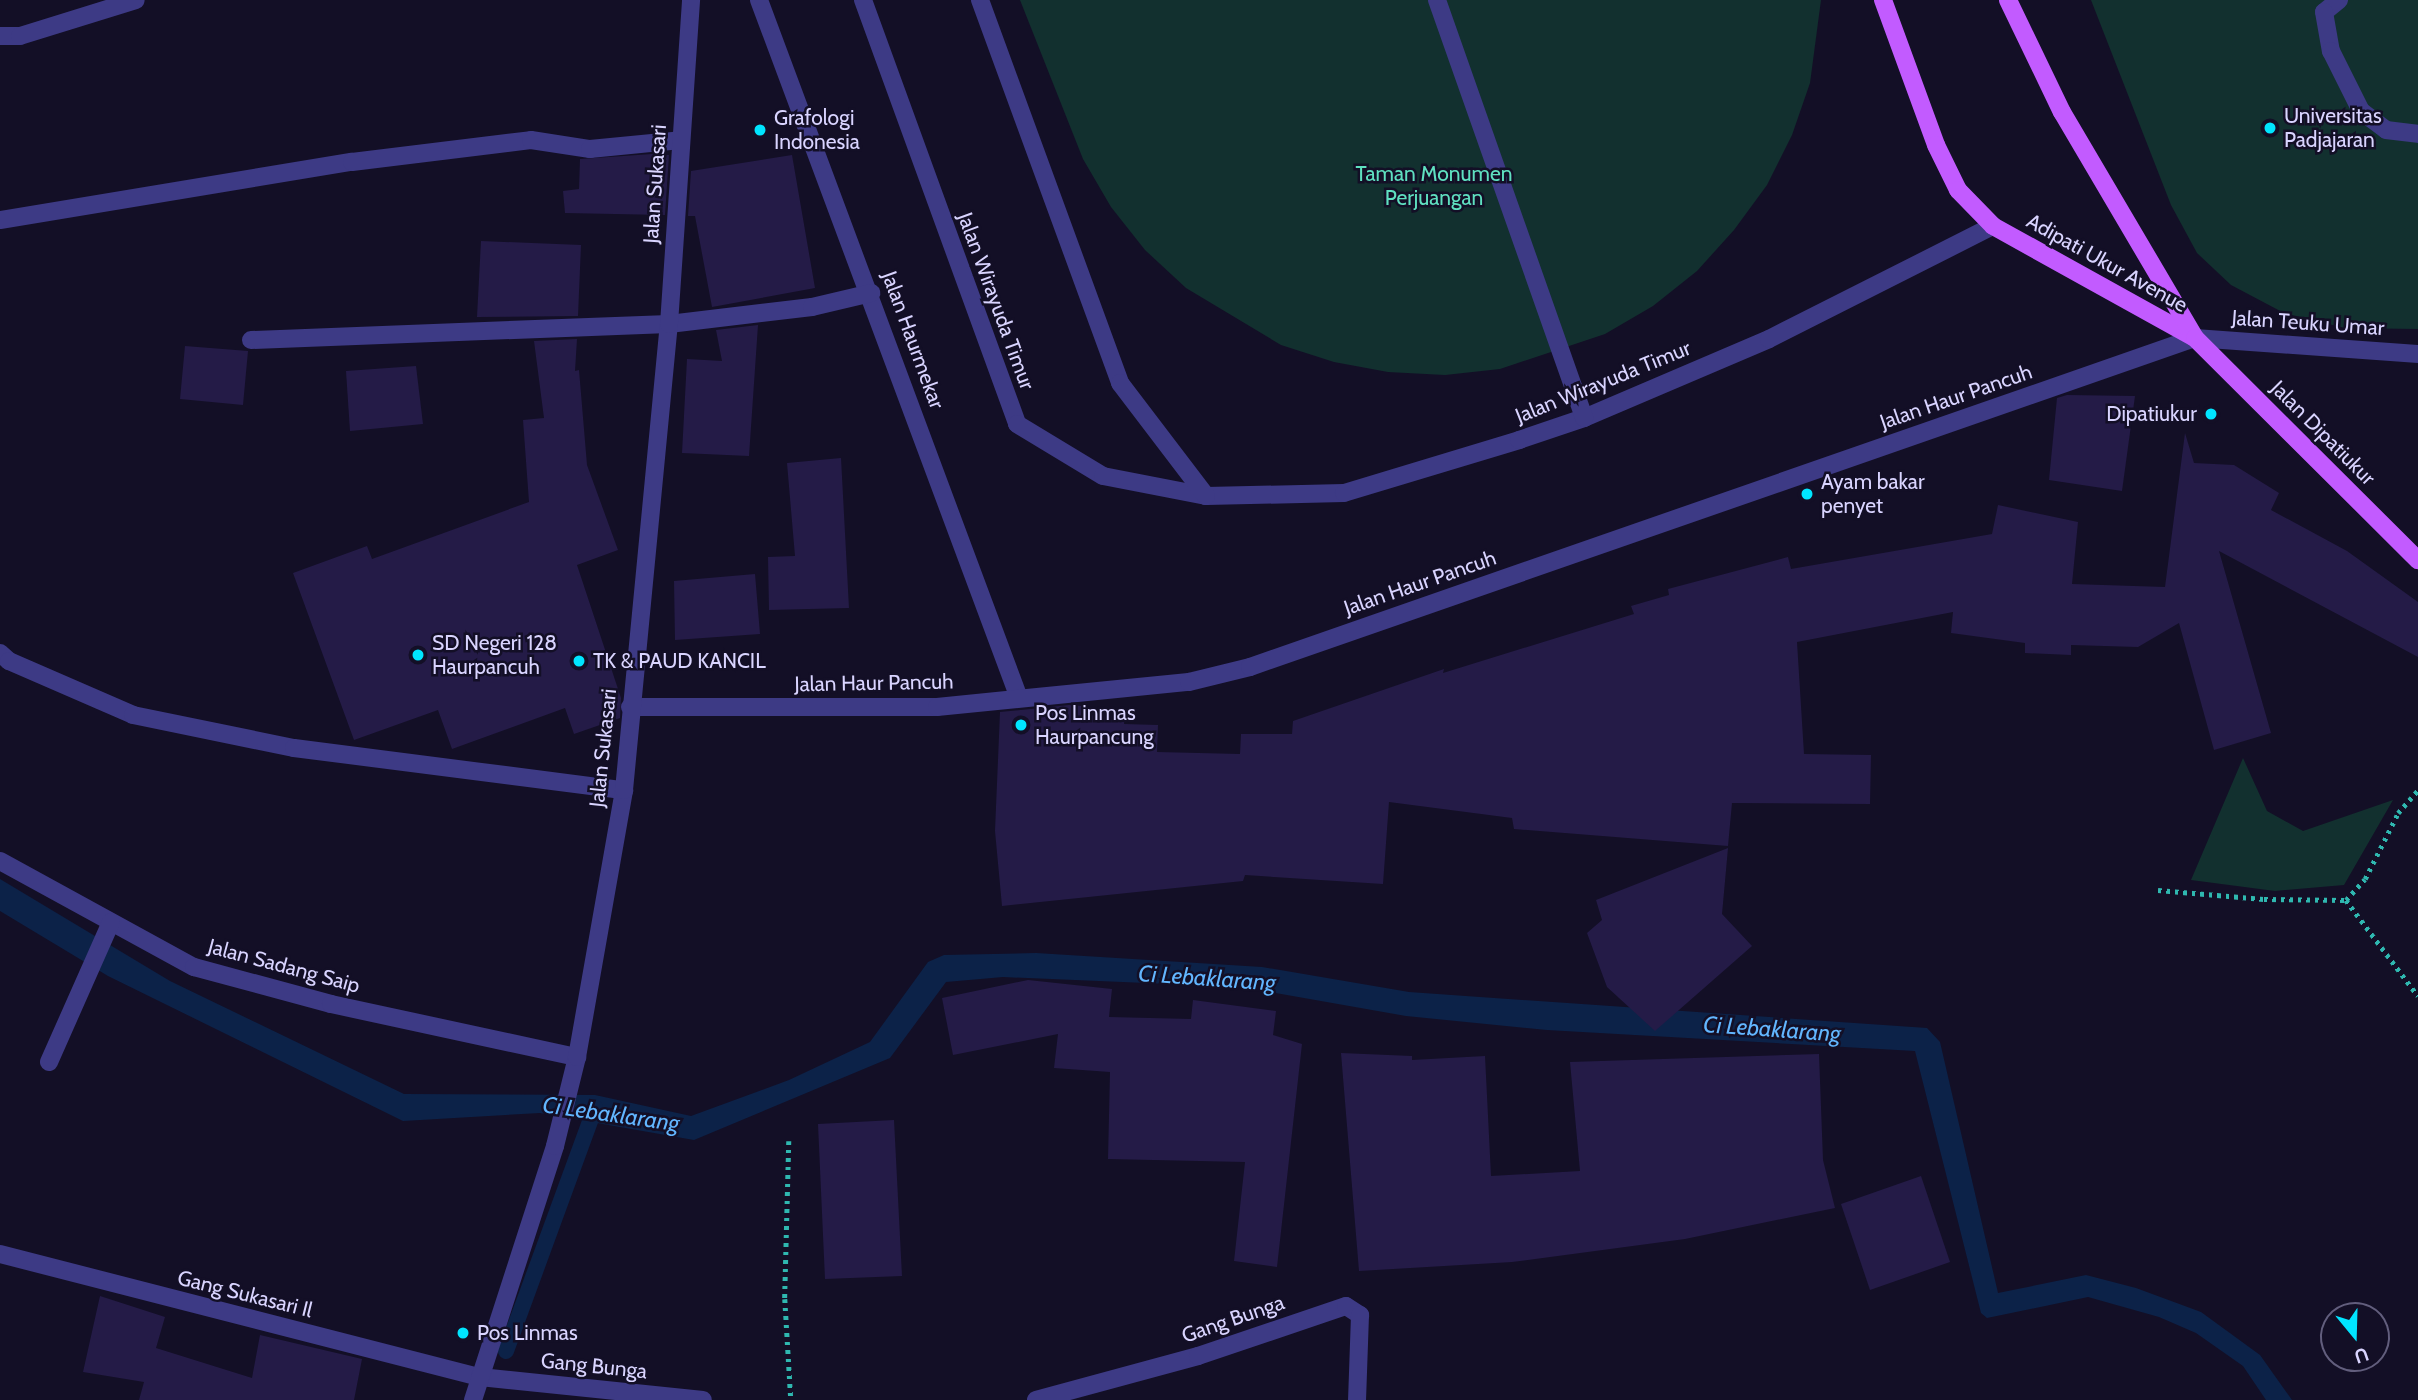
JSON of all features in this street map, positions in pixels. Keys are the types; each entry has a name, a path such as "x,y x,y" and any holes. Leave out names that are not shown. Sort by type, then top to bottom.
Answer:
{"main road":[{"name":"Adipati Ukur Avenue","path":"1883,0 1947,168 1958,190 1993,226 2195,338"},
{"name":"Adipati Ukur Avenue","path":"2008,0 2062,112 2195,338"},
{"name":"Jalan Dipatiukur","path":"2195,338 2418,560"}],"street":[{"path":"0,36 20,36 136,0"},
{"name":"Jalan Sukasari","path":"473,1400 555,1146 575,1064 624,790 669,324 691,0"},
{"name":"Jalan Haurmekar","path":"759,0 871,293 1019,698"},
{"name":"Jalan Wirayuda Timur","path":"863,0 1017,424 1103,476 1206,496 1344,493 1584,418 1769,339 1993,226"},
{"path":"981,0 1120,383 1206,496"},
{"path":"1437,0 1584,418"},
{"path":"2339,0 2324,12 2331,51 2361,111 2386,130 2418,134"},
{"path":"0,220 352,162 531,140 590,149 681,140"},
{"path":"251,340 669,324 811,307 871,293"},
{"name":"Jalan Teuku Umar","path":"2195,338 2418,354"},
{"name":"Jalan Haur Pancuh","path":"630,707 937,707 1189,682 1250,667 2195,338"},
{"path":"0,653 9,661 133,715 294,748 624,790"},
{"name":"Jalan Sadang Saip","path":"0,862 107,930 194,967 575,1064"},
{"path":"49,1062 107,930"},
{"name":"Gang Sukasari Il","path":"0,1254 480,1377"},
{"name":"Gang Bunga","path":"1036,1400 1198,1356 1346,1306 1360,1315 1357,1400"},
{"name":"Gang Bunga","path":"480,1377 703,1400"}],"path":[{"path":"2158,890 2264,899 2346,900 2365,879 2398,813 2418,790"},
{"path":"2346,900 2418,996"},
{"path":"789,1141 785,1299 791,1400"}],"green space":[{"name":"Taman Monumen Perjuangan","path":"1020,0 1821,0 1810,83 1792,135 1767,185 1734,230 1697,271 1653,306 1605,334 1500,369 1445,375 1388,372 1334,362 1281,345 1186,288 1145,250 1111,207 1083,159"},
{"name":"Universitas Padjajaran","path":"2091,0 2418,0 2418,329 2345,328 2284,313 2231,285 2197,253 2171,205"},
{"path":"2243,758 2267,811 2303,831 2393,800 2344,885 2275,891 2191,880"}],"water":[{"name":"Ci Lebaklarang","path":"0,879 170,981 404,1094 595,1095 691,1116 789,1080 870,1042 928,962 944,955 1036,953 1262,967 1409,992 1927,1028 1940,1042 1998,1293 2086,1275 2136,1288 2201,1312 2260,1355 2292,1400 2266,1400 2243,1366 2196,1333 2159,1317 2088,1297 1987,1318 1981,1313 1915,1051 1547,1030 1406,1016 1241,987 1003,977 946,982 890,1058 694,1140 540,1113 403,1121 108,976 0,911"}],"building":[{"path":"669,155 665,215 565,213 563,191 579,189 580,159"},
{"path":"792,155 815,288 712,307 695,216 688,216 691,171"},
{"path":"481,241 581,245 578,316 477,317"},
{"path":"758,325 749,456 682,453 687,359 722,361 716,330"},
{"name":"SD Negeri 128 Haurpancuh","path":"577,339 575,371 579,370 587,465 618,550 577,565 621,698 620,718 574,734 565,708 452,749 438,710 354,740 293,573 367,546 372,559 529,502 523,420 544,418 534,341"},
{"path":"185,346 248,351 243,405 180,399"},
{"path":"416,366 423,424 350,431 346,371"},
{"path":"2067,395 2135,396 2122,491 2049,480 2057,398"},
{"path":"2185,433 2194,463 2234,465 2279,493 2271,510 2347,551 2418,602 2418,657 2219,551 2271,733 2214,750 2179,623 2138,647 2071,645 2071,655 2025,653 2025,643 1951,633 1953,612 1797,642 1804,754 1871,755 1870,804 1732,803 1728,846 1514,829 1512,818 1389,802 1383,884 1245,875 1243,881 1002,906 995,831 1000,712 1069,705 1083,706 1083,712 1125,713 1124,724 1158,725 1157,752 1240,754 1241,734 1292,734 1293,721 1444,669 1443,673 1634,614 1631,606 1669,595 1668,589 1788,557 1791,569 1992,534 1998,505 2078,522 2072,584 2165,587"},
{"path":"841,458 849,608 769,610 768,557 795,556 787,463"},
{"path":"755,574 760,634 675,640 674,581"},
{"path":"1728,848 1722,914 1752,946 1655,1031 1607,987 1587,933 1602,920 1596,900"},
{"path":"1028,980 1112,989 1109,1017 1191,1019 1193,1000 1276,1011 1273,1035 1302,1044 1277,1267 1234,1261 1245,1162 1108,1159 1110,1072 1054,1068 1058,1034 953,1055 942,998"},
{"path":"1341,1053 1412,1056 1412,1060 1485,1056 1491,1176 1580,1171 1570,1062 1819,1054 1823,1160 1835,1208 1685,1239 1512,1262 1359,1271"},
{"path":"894,1120 902,1276 825,1279 818,1124"},
{"path":"1921,1176 1950,1262 1870,1290 1841,1204"},
{"path":"100,1296 165,1317 156,1348 252,1378 260,1335 362,1359 354,1400 139,1400 144,1382 83,1372"}],"waterway":[{"name":"Ci Lebaklarang","path":"506,1351 595,1108"}],"place":[{"name":"Universitas Padjajaran","path":"2270,128"},
{"name":"Grafologi Indonesia","path":"760,130"},
{"name":"Dipatiukur","path":"2211,414"},
{"name":"Ayam bakar penyet","path":"1807,494"},
{"name":"SD Negeri 128 Haurpancuh","path":"418,655"},
{"name":"TK & PAUD KANCIL","path":"579,661"},
{"name":"Pos Linmas Haurpancung","path":"1021,725"},
{"name":"Pos Linmas","path":"463,1333"}]}
